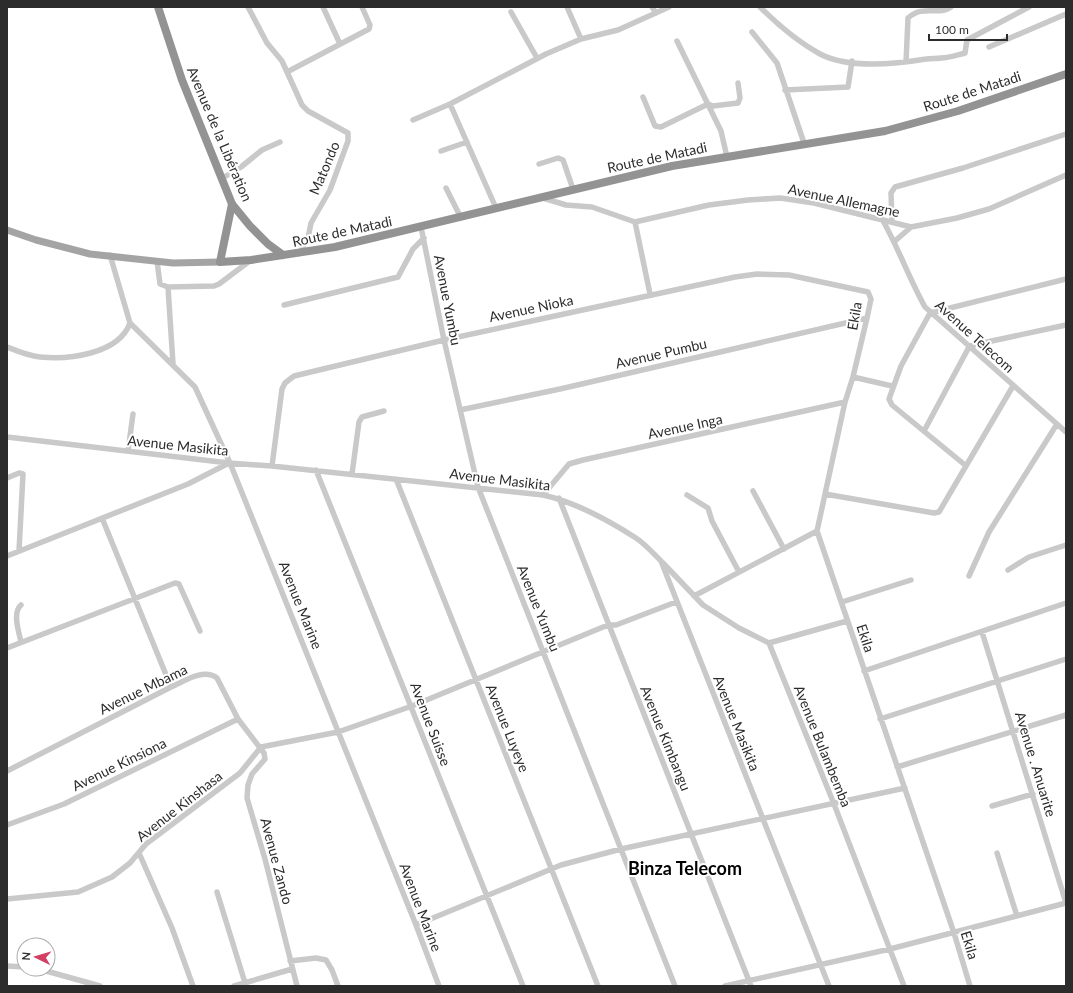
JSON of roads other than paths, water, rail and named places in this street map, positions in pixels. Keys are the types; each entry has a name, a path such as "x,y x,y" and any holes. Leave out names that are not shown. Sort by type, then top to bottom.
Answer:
{"highway":[{"name":"Avenue de la Libération","path":"158,7 182,80 232,204 253,230 268,244 284,255"},
{"name":"Route de Matadi","path":"220,262 251,260 335,247 461,218 496,208 666,167 804,143 885,131 922,121 1066,74"},
{"path":"220,262 232,204"}],"main road":[{"path":"7,230 36,240 90,254 157,261 191,263 220,262"}],"street":[{"name":"Matondo","path":"248,7 267,43 282,61 292,86 302,105 308,111 348,133 348,141 330,190 311,223 308,238 300,253"},
{"path":"323,7 340,44"},
{"path":"287,72 370,28 362,7"},
{"path":"567,7 581,39"},
{"path":"652,7 656,13"},
{"path":"413,120 450,104 537,58 581,39 618,30 669,7"},
{"path":"760,7 779,26 820,54 830,58 867,64 942,58 965,53 967,40 1029,7"},
{"path":"906,62 908,18 912,14 925,10 942,11 951,7"},
{"path":"511,12 537,58"},
{"path":"989,47 1066,14"},
{"path":"752,32 777,63 804,143"},
{"path":"677,41 721,131 726,157"},
{"path":"785,90 848,87 852,61"},
{"path":"643,97 655,126 659,127 708,104 713,106 738,103 740,98 738,83"},
{"path":"450,104 496,208"},
{"path":"892,221 891,193 895,187 1066,134"},
{"path":"221,179 241,167 262,150 280,142"},
{"path":"441,151 467,142"},
{"path":"540,164 561,158 574,190"},
{"name":"Avenue Allemagne","path":"635,222 709,205 780,198 814,203 892,221 910,227 957,218 989,209 1066,175"},
{"path":"446,188 461,218"},
{"path":"541,198 566,204 592,206 635,222 650,294"},
{"name":"Avenue Telecom","path":"882,219 895,241 915,289 930,313 1066,432"},
{"name":"Avenue Yumbu","path":"422,227 444,340 478,487 675,986"},
{"path":"895,241 910,227"},
{"path":"284,305 398,277 413,249 424,238"},
{"name":"Avenue Marine","path":"110,255 130,323 195,387 230,463 416,925 439,986"},
{"path":"157,261 160,284 168,287 214,286 219,284 251,260"},
{"name":"Avenue Nioka","path":"272,466 282,389 289,379 444,340 650,294 735,277 771,274 789,275 868,292"},
{"path":"965,465 892,405 889,399 892,386 901,366 930,313 1066,279"},
{"path":"168,287 173,364"},
{"name":"Ekila","path":"868,292 871,299 867,318 824,494 817,531 954,933 970,986"},
{"name":"Avenue Pumbu","path":"460,410 560,389 867,318"},
{"path":"7,348 39,357 63,357 92,353 113,343 128,328 130,323"},
{"path":"924,430 969,347 1066,325"},
{"path":"853,377 892,386"},
{"path":"824,494 934,513 939,512 965,465 1013,386"},
{"name":"Avenue Inga","path":"544,495 566,467 583,460 846,402"},
{"path":"352,474 359,422 362,417 384,411"},
{"path":"128,452 134,414"},
{"path":"969,576 989,532 1057,424"},
{"name":"Avenue Masikita","path":"7,437 128,452 230,463 316,470 544,495 559,498 637,539 661,561 829,986"},
{"path":"7,556 188,484 230,463"},
{"name":"Avenue Suisse","path":"316,470 488,896 522,986"},
{"path":"7,478 19,473 22,474 19,551"},
{"name":"Avenue Luyeye","path":"396,479 553,869 598,986"},
{"path":"753,491 784,549"},
{"path":"687,495 708,508 712,521 739,572"},
{"name":"Avenue Kimbangu","path":"559,498 608,626 750,983"},
{"path":"102,518 171,687"},
{"path":"694,596 817,531"},
{"path":"1008,570 1029,557 1066,545"},
{"path":"661,561 702,605 769,643 847,620"},
{"path":"842,602 911,580"},
{"path":"7,648 173,583 178,583 200,631"},
{"path":"260,747 338,732 412,706 608,626 616,625 676,602"},
{"path":"864,671 1066,604"},
{"path":"21,605 18,608 17,616 21,642"},
{"name":"Avenue . Anuarite","path":"982,632 1066,903"},
{"name":"Avenue Bulambemba","path":"769,643 834,804 904,986"},
{"path":"880,719 1066,659"},
{"name":"Avenue Mbama","path":"7,771 171,687 198,675 213,675 217,678 238,719 260,747"},
{"path":"897,767 1066,715"},
{"name":"Avenue Kinsiona","path":"7,825 64,804 238,719"},
{"name":"Avenue Kinshasa","path":"7,899 85,890 116,874 139,853 146,844 240,773 260,747"},
{"name":"Avenue Zando","path":"260,747 264,753 265,759 252,774 248,785 247,798 265,859 297,986"},
{"path":"416,925 561,865 621,849 763,820 905,788"},
{"path":"992,806 1033,794"},
{"path":"139,853 172,928 193,986"},
{"path":"997,853 1018,916"},
{"path":"217,892 246,984"},
{"path":"725,986 750,983 820,964 890,949 1066,903"},
{"path":"290,961 316,958 326,960 332,970 338,986"},
{"path":"234,986 246,984 292,968"},
{"path":"56,974 100,986"}],"district":[{"name":"Binza Telecom","path":"685,868"}]}
